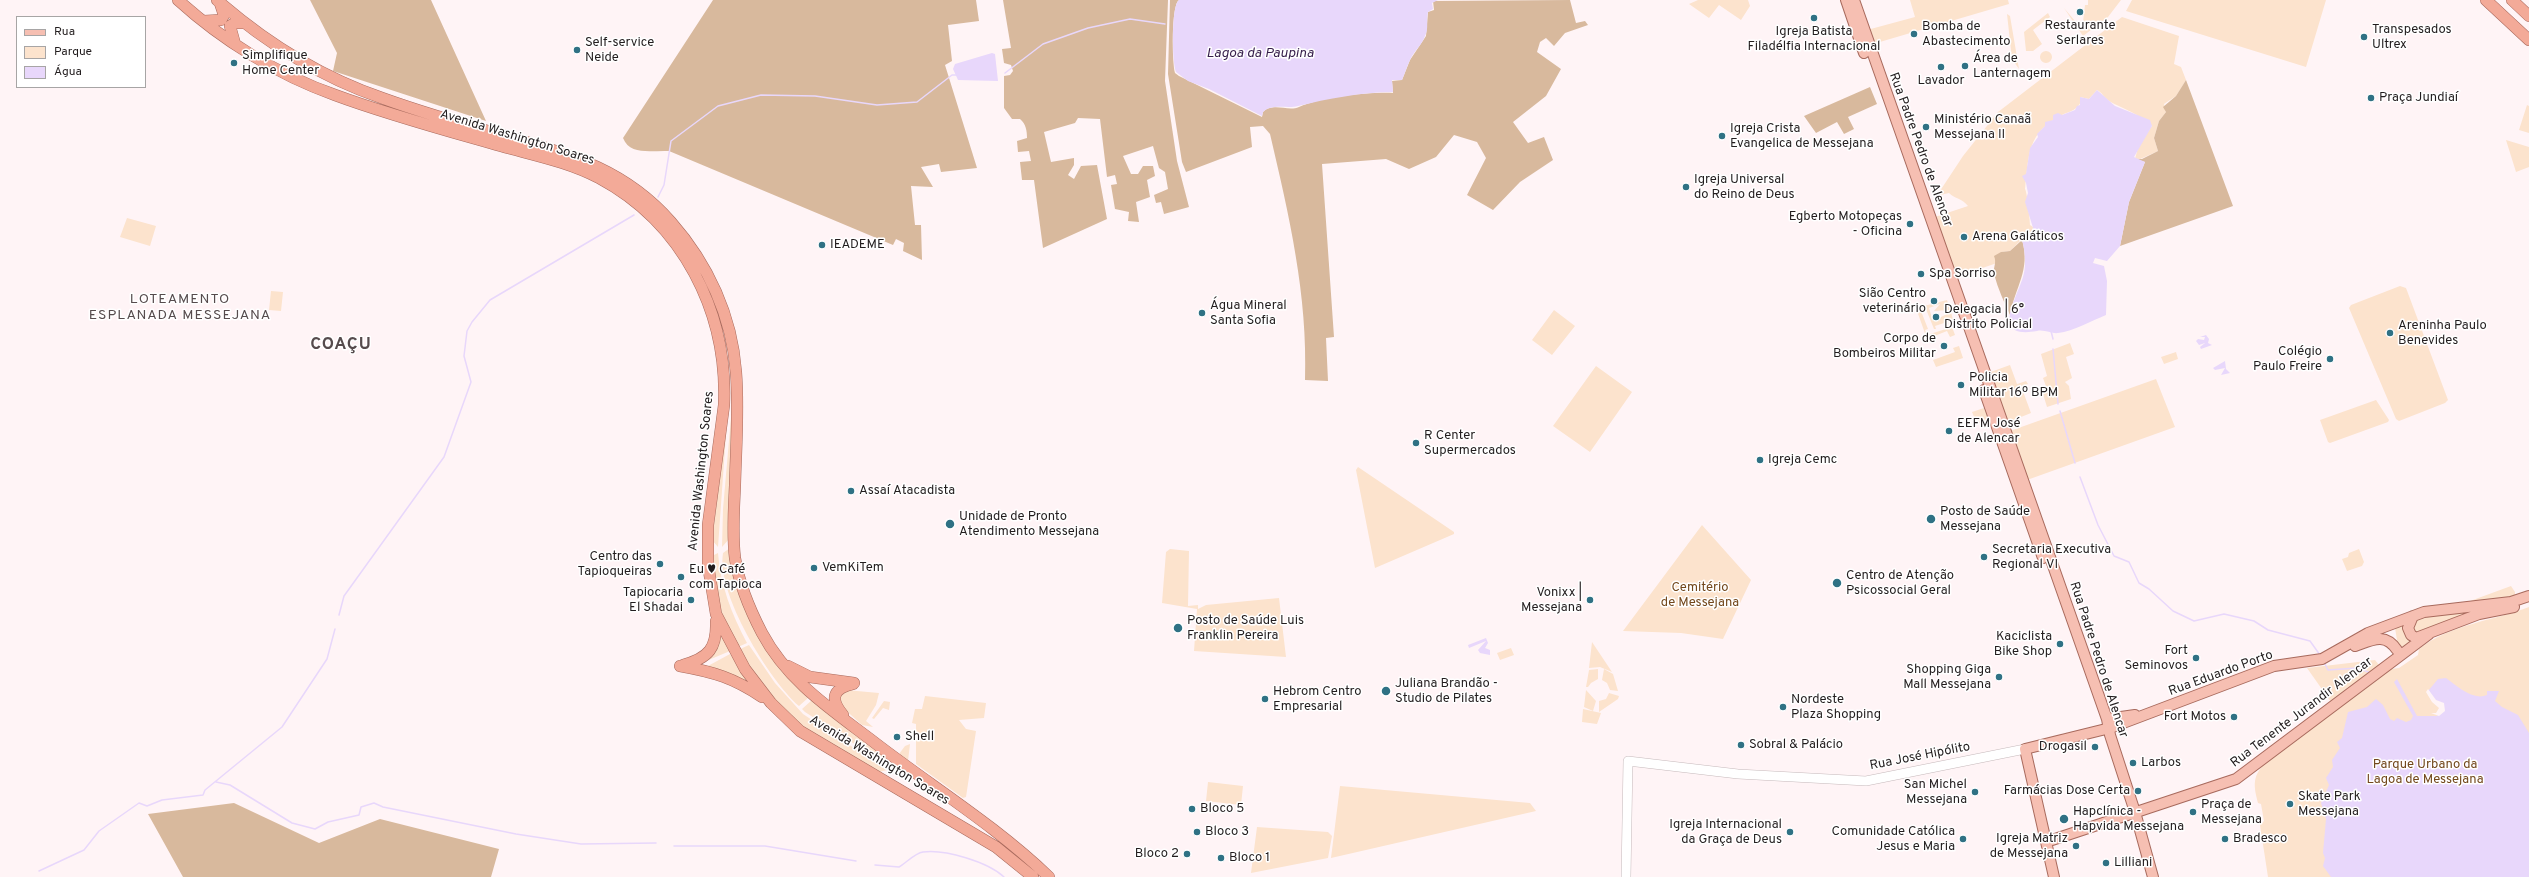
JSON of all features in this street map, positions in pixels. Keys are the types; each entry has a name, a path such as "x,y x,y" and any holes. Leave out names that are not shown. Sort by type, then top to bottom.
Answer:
{"highway":[{"name":"Avenida Washington Soares","path":"178,0 235,44 289,75 333,95 587,172 629,197 671,238 691,266 708,299 718,332 723,360 724,405 707,541 709,578 716,614 741,662 772,703 791,724 810,738 975,834 1010,857 1033,877"},
{"path":"2486,0 2529,40"},
{"path":"2512,0 2529,16"},
{"name":"Avenida Washington Soares","path":"218,2 244,23 298,59 341,81 380,97 489,132 552,148 590,162 634,187 654,204 679,231 708,274 717,293 730,334 737,384 733,520 736,559 754,616 781,662 809,692 850,725 1012,845 1049,877"},
{"path":"204,21 215,22 223,19 218,2"},
{"path":"235,44 230,26 235,23 244,23"},
{"path":"716,614 714,643 708,653 696,665 733,679 772,703"},
{"path":"781,662 810,677 854,683 842,686 837,692 834,700 836,706 850,725"}],"main road":[{"name":"Rua Padre Pedro de Alencar","path":"1846,0 1870,58 2091,685 2107,726 2135,812 2153,877"},
{"name":"Rua Padre Pedro de Alencar","path":"1854,0 1870,58"},
{"name":"Rua Eduardo Porto","path":"2107,726 2147,715 2274,666 2311,661 2332,654 2368,633 2424,612 2511,602 2529,596"},
{"path":"2413,616 2408,625 2411,635 2416,638 2430,634 2478,614 2529,602"},
{"name":"Rua Tenente Jurandir Alencar","path":"2046,842 2236,779 2430,634"},
{"path":"2332,654 2377,638 2386,639 2397,650"},
{"name":"Rua José Hipólito","path":"1626,877 1628,761 1738,774 1879,780 2025,749 2107,726"},
{"path":"2025,749 2054,877"}],"green space":[{"path":"1698,0 1748,0 1750,6 1741,20 1719,5 1709,18 1689,4"},
{"path":"1910,0 2008,0 2009,4 1873,44 1867,30 1915,17"},
{"path":"2088,0 2121,0 2108,17 2083,36 2064,8 2075,21 2083,22 2085,5 2088,5"},
{"path":"2132,0 2326,0 2306,67 2126,11"},
{"path":"2048,13 2050,17 2033,30 2042,44 2033,51 2026,51 2024,32"},
{"path":"2007,14 2010,16 2019,69 2012,59"},
{"path":"2122,17 2179,36 2174,64 2181,67 2186,80 2176,96 2164,104 2166,112 2159,121 2154,138 2158,151 2138,160 2135,159 2139,144 2152,126 2137,115 2109,101 2097,90 2089,99 2080,97 2080,104 2042,129 2032,146 2029,155 2025,189 2030,225 2033,227 2031,236 2020,241 2010,251 2001,252 1997,263 1956,277 1935,217 1968,206 1963,201 1949,193 1940,195 1934,200 1963,156 1998,112"},
{"path":"2044,51 2048,51 2052,57 2048,63 2044,63 2040,59 2040,55"},
{"path":"2527,105 2529,106 2529,133 2519,130"},
{"path":"2506,140 2529,147 2529,167 2516,172"},
{"path":"127,218 156,226 150,246 120,237"},
{"path":"2400,286 2406,288 2448,400 2445,403 2399,421 2396,419 2349,308 2351,305"},
{"path":"271,291 283,292 281,311 269,310"},
{"path":"1947,300 1950,310 1934,311 1940,304 1929,308 1933,321 1951,312 1953,320 1935,326 1936,329 1934,329 1926,309 1921,311 1928,329 1925,330 1927,335 1952,327 1955,335 1950,337 1947,331 1927,339 1916,308"},
{"path":"1554,310 1575,326 1552,355 1532,340"},
{"path":"2070,343 2074,354 2066,357 2072,378 2065,382 2069,386 2071,399 2047,407 2043,394 2048,392 2043,378 2047,376 2041,354"},
{"path":"1959,346 1963,358 1936,367 1933,360 1955,352 1953,348"},
{"path":"2176,352 2178,359 2164,364 2161,357"},
{"path":"2010,365 2017,384 2026,381 2028,384 2021,386 2031,413 2006,423 1988,373"},
{"path":"1596,366 1632,392 1590,452 1553,426"},
{"path":"2156,379 2175,427 2027,480 2010,431"},
{"path":"2376,400 2389,420 2388,422 2330,443 2328,442 2320,420"},
{"path":"728,406 718,547 712,540"},
{"path":"732,406 730,538 722,547 723,509"},
{"path":"1984,408 1989,420 1977,424 1972,412"},
{"path":"1358,467 1454,532 1454,534 1375,568 1356,470"},
{"name":"Cemitério de Messejana","path":"1702,525 1751,580 1723,639 1681,633 1623,631"},
{"path":"730,548 743,598 808,698 799,706 773,677 747,635 736,612 723,570 723,553"},
{"path":"1170,549 1189,551 1188,606 1198,605 1198,609 1206,605 1279,598 1286,657 1194,651 1197,609 1162,603 1166,552"},
{"path":"2359,549 2364,562 2362,566 2347,571 2342,559 2348,557 2349,553"},
{"path":"718,553 724,588 736,621 747,643 738,647 726,624 717,595 713,560 714,555"},
{"path":"2511,586 2515,592 2515,597 2462,604"},
{"path":"2487,607 2416,635 2411,625 2413,621 2432,614"},
{"name":"Parque Urbano da Lagoa de Messejana","path":"2529,607 2529,877 2268,877 2260,825 2264,821 2261,804 2258,803 2255,787 2257,774 2263,765 2391,669 2399,668 2418,655 2419,649 2431,641 2458,628"},
{"path":"2404,624 2405,634 2414,641 2399,652 2395,628"},
{"path":"720,633 730,651 704,662"},
{"path":"1592,642 1612,672 1600,667 1589,668"},
{"path":"749,645 775,683 803,714 887,770 879,772 796,724 775,703 738,650"},
{"path":"1511,648 1514,655 1500,660 1497,653"},
{"path":"730,654 751,683 706,667"},
{"path":"2375,660 2380,666 2331,702 2307,668"},
{"path":"1598,669 1598,679 1586,687 1589,670"},
{"path":"1604,669 1613,674 1618,691 1610,690 1607,683 1602,680"},
{"path":"846,690 879,693 876,705 866,721 873,727 862,725 841,706 840,697"},
{"path":"1586,690 1596,701 1593,711 1584,707"},
{"path":"1609,693 1619,696 1618,699 1599,712 1599,701 1606,699"},
{"path":"925,696 986,703 984,718 959,720 966,729 976,731 966,797 963,798 916,764 916,724 912,723 915,709 922,709"},
{"path":"812,700 890,759 890,767 805,712 802,709"},
{"path":"884,701 890,702 889,710 883,708 874,719 872,718"},
{"path":"1583,709 1601,713 1597,724 1582,722"},
{"path":"910,744 908,761 899,754 905,746"},
{"path":"1208,782 1243,786 1241,805 1206,801"},
{"path":"1340,786 1530,803 1536,811 1331,858"},
{"path":"1257,827 1328,832 1332,836 1328,858 1251,873"}],"shaded area":[{"path":"310,0 431,0 486,121 333,71 337,53"},
{"path":"713,0 976,0 979,21 948,25 952,61 945,65 977,168 941,172 939,164 921,167 933,187 911,186 915,225 921,225 922,260 903,251 904,243 896,239 893,245 669,151 642,151 636,150 626,144 623,138"},
{"path":"1003,0 1168,0 1165,81 1177,161 1189,207 1164,214 1161,202 1156,203 1154,195 1168,189 1165,172 1159,168 1153,146 1123,156 1131,174 1138,174 1143,166 1153,166 1155,176 1147,180 1150,197 1136,202 1139,222 1128,221 1129,212 1115,209 1111,185 1117,184 1115,175 1107,177 1100,119 1078,118 1075,123 1044,132 1051,162 1074,158 1074,165 1068,175 1074,179 1081,166 1097,165 1107,219 1043,248 1034,180 1022,180 1020,162 1031,161 1029,151 1018,152 1017,141 1027,138 1026,128 1020,119 1012,119 1004,108 1004,76 1010,75 1013,71 1011,65 1004,63 1002,49 1011,48"},
{"path":"1170,0 1179,0 1176,4 1173,22 1175,73 1262,117 1263,112 1267,109 1276,107 1295,108 1320,100 1344,96 1370,93 1393,93 1392,81 1402,80 1410,60 1426,36 1428,12 1434,10 1433,1 1570,0 1576,23 1585,21 1588,25 1565,33 1554,46 1546,38 1540,42 1537,52 1561,69 1546,96 1513,122 1528,143 1544,137 1553,160 1520,182 1493,210 1467,195 1486,158 1477,142 1454,135 1436,157 1409,169 1386,159 1322,164 1334,337 1326,338 1328,381 1305,380 1303,318 1296,256 1270,134 1263,126 1250,127 1252,147 1186,172 1182,162 1168,74"},
{"path":"2186,80 2233,206 2120,246 2129,202 2145,162 2135,159 2142,159 2158,151 2154,138 2159,121 2166,112 2163,107 2176,96"},
{"path":"1870,87 1877,104 1848,117 1854,129 1844,134 1837,122 1816,133 1804,116"},
{"path":"2022,240 2025,260 2010,315 1994,274 1994,256 2001,252 2010,251"},
{"path":"234,803 319,843 380,819 499,849 491,877 183,877 148,814"}],"water":[{"name":"Lagoa da Paupina","path":"1179,0 1438,0 1432,3 1433,9 1428,12 1426,33 1412,57 1402,80 1392,80 1393,92 1333,98 1294,107 1275,107 1267,109 1263,112 1262,116 1209,89 1188,81 1176,72 1173,46 1173,22 1176,4"},
{"path":"992,53 995,54 998,81 958,80 953,69 955,64"},
{"path":"2097,90 2115,106 2150,120 2152,126 2134,157 2145,162 2129,202 2120,246 2107,261 2095,258 2093,263 2104,266 2107,281 2106,315 2064,332 2022,332 2013,329 2010,322 2010,313 2025,270 2022,240 2031,236 2034,231 2025,202 2028,193 2026,183 2022,176 2026,174 2030,148 2038,137 2037,134 2045,126 2045,122 2053,120 2053,115 2058,113 2062,115 2075,110 2077,106 2080,105 2080,97 2089,99"},
{"path":"2206,335 2209,339 2208,343 2212,345 2201,349 2200,347 2205,343 2199,345 2196,341 2198,339 2204,340 2205,337 2200,337"},
{"path":"2225,361 2226,369 2230,373 2221,375 2225,368 2215,370 2213,368"},
{"path":"1486,638 1488,643 1485,648 1490,650 1490,655 1480,653 1478,650 1486,641 1469,648 1468,645"},
{"name":"Parque Urbano da Lagoa de Messejana","path":"2446,678 2465,692 2476,696 2487,695 2487,691 2499,691 2495,701 2502,707 2518,715 2529,733 2529,877 2331,877 2323,866 2325,858 2323,853 2326,819 2321,803 2329,785 2326,778 2333,767 2332,760 2340,748 2337,742 2342,738 2348,712 2367,707 2376,699 2383,705 2390,719 2394,721 2397,718 2406,722 2411,720 2413,716 2394,682 2397,679 2417,716 2437,716 2441,707 2428,691 2438,679"}],"pier":[{"path":"2428,689 2436,700 2444,703 2445,711 2439,716 2431,713 2436,713 2439,708 2432,702 2426,692"}],"waterway":[{"path":"1005,73 1043,44 1088,28 1130,19 1165,24"},
{"path":"658,197 664,185 671,141 718,106 761,95 815,96 877,105 917,102 952,75 956,75"},
{"path":"339,615 344,596 444,457 471,382 464,356 467,331 472,322 490,300 634,215"},
{"path":"2051,331 2053,339"},
{"path":"2053,349 2058,404"},
{"path":"2060,411 2075,463"},
{"path":"2080,477 2098,525 2114,556 2129,562 2139,583 2149,589 2173,611 2194,621 2224,614 2254,621 2268,630 2310,641 2320,655"},
{"path":"39,871 84,850 99,831 139,803 147,806 162,800 203,795 205,790 282,727 327,659 335,629"},
{"path":"2324,662 2328,670 2357,668 2371,673"},
{"path":"216,782 230,785 292,823 315,829 328,822 359,815 361,807 374,803 383,807 516,834 581,844 656,843"},
{"path":"674,846 765,846 856,861"},
{"path":"875,865 899,867 914,856 923,852 943,853 966,858 988,866 1004,877"}],"place":[{"name":"Restaurante Serlares","path":"2080,12"},
{"name":"Igreja Batista Filadélfia Internacional","path":"1814,18"},
{"name":"Bomba de Abastecimento","path":"1914,34"},
{"name":"Transpesados Ultrex","path":"2364,37"},
{"name":"Self-service Neide","path":"577,50"},
{"name":"Simplifique Home Center","path":"234,63"},
{"name":"Área de Lanternagem","path":"1965,66"},
{"name":"Lavador","path":"1941,67"},
{"name":"Praça Jundiaí","path":"2371,98"},
{"name":"Ministério Canaã Messejana II","path":"1926,127"},
{"name":"Igreja Crista Evangelica de Messejana","path":"1722,136"},
{"name":"Igreja Universal do Reino de Deus","path":"1686,187"},
{"name":"Egberto Motopeças - Oficina","path":"1910,224"},
{"name":"Arena Galáticos","path":"1964,237"},
{"name":"IEADEME","path":"822,245"},
{"name":"Spa Sorriso","path":"1921,274"},
{"name":"Sião Centro veterinário","path":"1934,301"},
{"name":"Água Mineral Santa Sofia","path":"1202,313"},
{"name":"Delegacia | 6° Distrito Policial","path":"1936,317"},
{"name":"Areninha Paulo Benevides","path":"2390,333"},
{"name":"Corpo de Bombeiros Militar","path":"1944,346"},
{"name":"Colégio Paulo Freire","path":"2330,359"},
{"name":"Policia Militar 16º BPM","path":"1961,385"},
{"name":"EEFM José de Alencar","path":"1949,431"},
{"name":"R Center Supermercados","path":"1416,443"},
{"name":"Igreja Cemc","path":"1760,460"},
{"name":"Assaí Atacadista","path":"851,491"},
{"name":"Posto de Saúde Messejana","path":"1931,519"},
{"name":"Unidade de Pronto Atendimento Messejana","path":"950,524"},
{"name":"Secretaria Executiva Regional VI","path":"1984,557"},
{"name":"Centro das Tapioqueiras","path":"660,564"},
{"name":"VemKiTem","path":"814,568"},
{"name":"Eu ♥ Café com Tapioca","path":"681,577"},
{"name":"Centro de Atenção Psicossocial Geral","path":"1837,583"},
{"name":"Tapiocaria El Shadai","path":"691,600"},
{"name":"Vonixx | Messejana","path":"1590,600"},
{"name":"Posto de Saúde Luis Franklin Pereira","path":"1178,628"},
{"name":"Kaciclista Bike Shop","path":"2060,644"},
{"name":"Fort Seminovos","path":"2196,658"},
{"name":"Shopping Giga Mall Messejana","path":"1999,677"},
{"name":"Juliana Brandão - Studio de Pilates","path":"1386,691"},
{"name":"Hebrom Centro Empresarial","path":"1265,699"},
{"name":"Nordeste Plaza Shopping","path":"1783,707"},
{"name":"Fort Motos","path":"2234,717"},
{"name":"Shell","path":"897,737"},
{"name":"Sobral & Palácio","path":"1741,745"},
{"name":"Drogasil","path":"2095,747"},
{"name":"Larbos","path":"2133,763"},
{"name":"Farmácias Dose Certa","path":"2138,791"},
{"name":"San Michel Messejana","path":"1975,792"},
{"name":"Skate Park Messejana","path":"2290,804"},
{"name":"Bloco 5","path":"1192,809"},
{"name":"Praça de Messejana","path":"2193,812"},
{"name":"Hapclínica - Hapvida Messejana","path":"2064,819"},
{"name":"Bloco 3","path":"1197,832"},
{"name":"Igreja Internacional da Graça de Deus","path":"1790,832"},
{"name":"Comunidade Católica Jesus e Maria","path":"1963,839"},
{"name":"Bradesco","path":"2225,839"},
{"name":"Igreja Matriz de Messejana","path":"2076,846"},
{"name":"Bloco 2","path":"1187,854"},
{"name":"Bloco 1","path":"1221,858"},
{"name":"Lilliani","path":"2106,863"}],"district":[{"name":"LOTEAMENTO ESPLANADA MESSEJANA","path":"180,308"},
{"name":"COAÇU","path":"341,346"}]}
